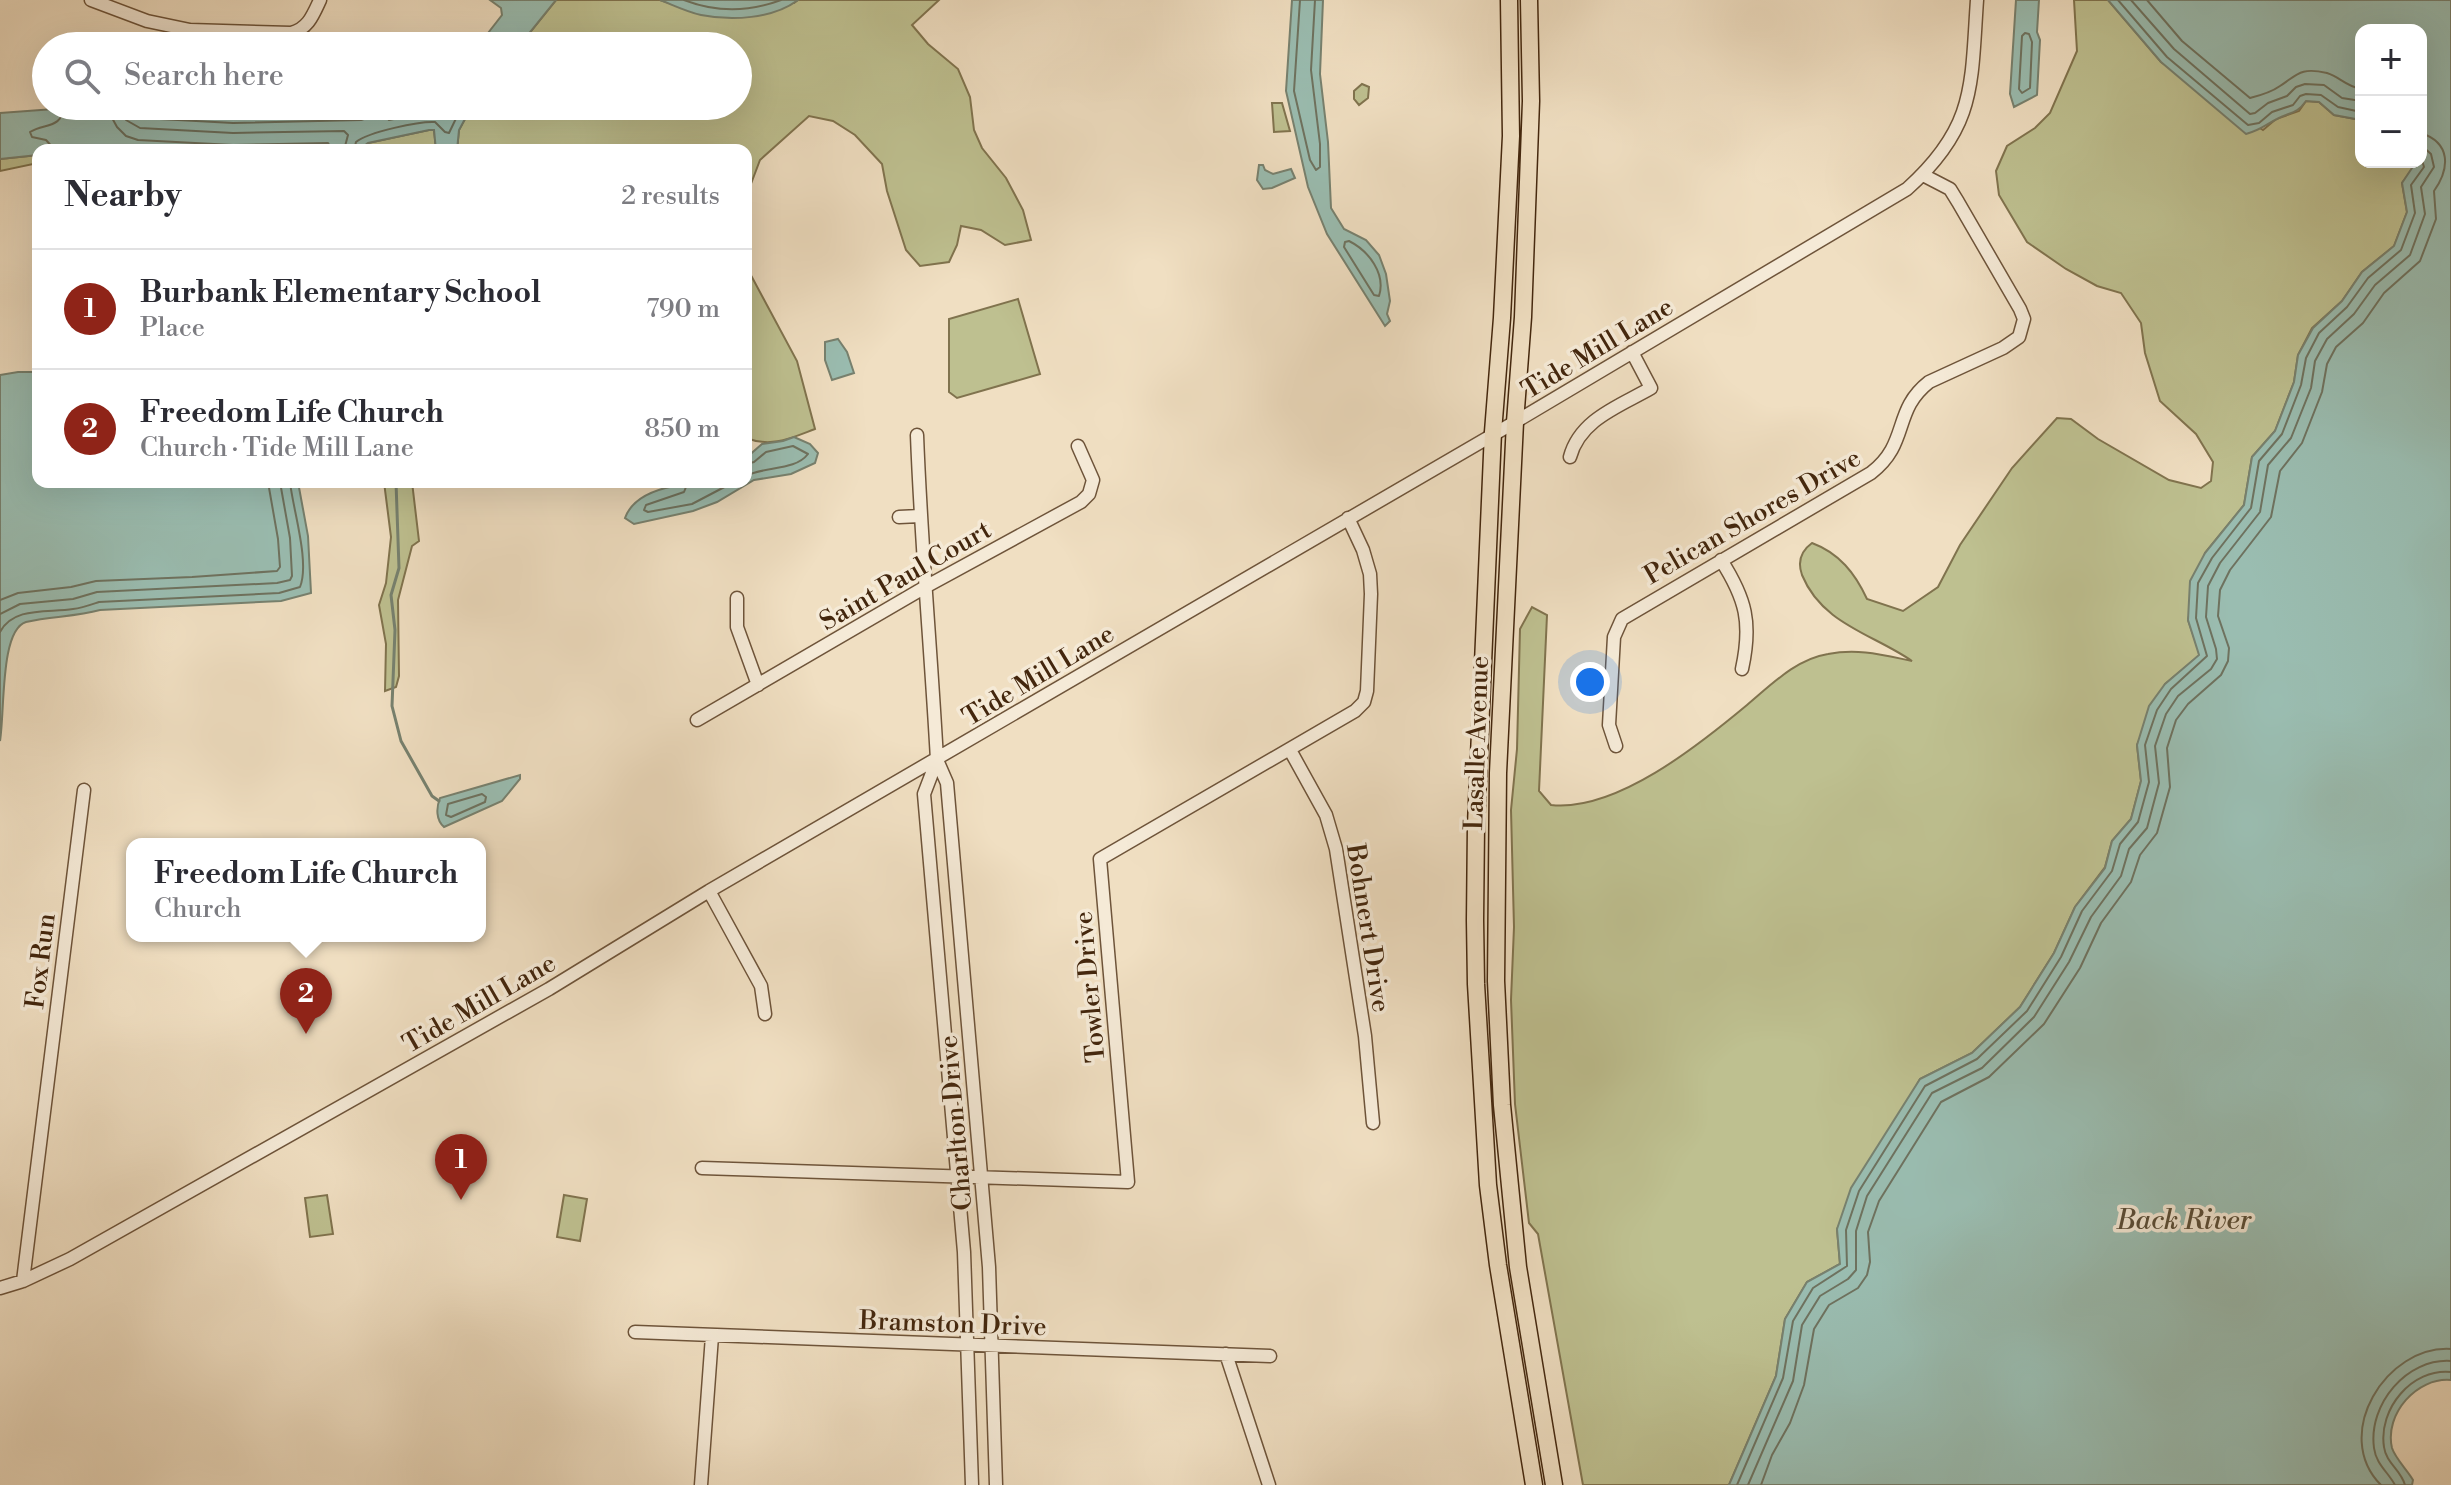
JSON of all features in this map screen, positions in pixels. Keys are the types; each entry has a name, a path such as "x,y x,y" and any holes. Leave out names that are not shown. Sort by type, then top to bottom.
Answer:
{"main road":[{"name":"Lasalle Avenue","path":"1509,0 1511,136 1493,432 1476,825 1476,984 1491,1212 1534,1485"},
{"name":"Lasalle Avenue","path":"1529,0 1531,101 1523,317 1497,787 1496,981 1502,1105 1518,1267 1554,1485"}],"street":[{"path":"91,0 147,21 179,28 251,32"},
{"path":"296,32 306,25 320,0"},
{"name":"Tide Mill Lane","path":"0,1288 23,1281 83,1252 549,989 709,891 1493,432 1515,422 1907,189 1923,175 1953,137 1965,110 1971,78 1977,0"},
{"name":"Pelican Shores Drive","path":"1616,746 1609,725 1612,650 1617,627 1630,613 1871,473 1897,444 1907,406 1920,389 2019,337 2024,319 2020,309 1958,202 1950,189 1923,175"},
{"path":"1570,457 1574,443 1586,426 1651,388 1632,352"},
{"name":"Charlton Drive","path":"917,435 937,760 947,783 989,1267 996,1485"},
{"name":"Saint Paul Court","path":"697,720 927,586 1081,502 1089,494 1093,480 1078,446"},
{"path":"899,517 920,516"},
{"name":"Towler Drive","path":"702,1168 1128,1182 1100,859 1290,750 1355,711 1364,702 1370,644 1370,574 1348,518"},
{"path":"1721,560 1736,583 1745,609 1748,635 1742,669"},
{"path":"737,598 737,627 758,685"},
{"name":"Bohnert Drive","path":"1290,750 1326,815 1336,849 1365,1036 1373,1123"},
{"name":"Charlton Drive","path":"937,760 924,794 964,1252 972,1485"},
{"name":"Fox Run","path":"23,1281 84,790"},
{"path":"709,891 761,986 765,1014"},
{"name":"Bramston Drive","path":"635,1332 1270,1356"},
{"path":"701,1485 712,1336"},
{"path":"1226,1354 1269,1485"}],"green space":[{"path":"556,0 660,0 678,6 794,3 798,0 939,0 912,25 928,44 958,69 970,97 974,130 982,148 1006,178 1023,210 1031,240 1005,245 981,230 961,226 949,262 920,266 906,250 887,191 882,164 855,135 833,121 809,116 760,160 752,181 752,144 458,144 459,130 464,120 752,120 752,32 530,32"},
{"path":"2074,0 2108,0 2161,62 2263,130 2276,119 2299,111 2306,101 2319,102 2334,115 2355,119 2355,168 2413,168 2402,183 2407,212 2394,246 2362,272 2342,301 2312,328 2298,355 2294,382 2275,431 2252,457 2244,505 2205,553 2188,620 2200,655 2165,684 2137,745 2141,781 2131,819 2112,841 2105,867 2075,907 2054,953 2020,1007 1972,1053 1920,1079 1837,1229 1840,1264 1807,1282 1785,1319 1776,1376 1729,1485 1583,1485 1538,1234 1529,1223 1515,1104 1511,1000 1514,927 1511,810 1517,749 1520,629 1532,607 1547,615 1539,791 1551,805 1576,804 1602,798 1655,773 1805,661 1850,652 1912,661 1835,617 1822,605 1802,575 1800,561 1805,549 1812,543 1830,552 1845,565 1867,599 1903,611 1938,587 1960,545 2012,468 2057,418 2071,419 2098,439 2169,480 2201,488 2211,481 2213,462 2196,434 2160,401 2145,353 2141,323 2121,293 2097,286 2027,242 1999,195 1996,171 2007,146 2035,128 2050,113 2077,51"},
{"path":"1362,84 1369,87 1368,98 1359,105 1354,99 1354,91"},
{"path":"1272,103 1282,103 1290,131 1274,132"},
{"path":"434,130 435,144 367,144"},
{"path":"32,156 32,164 0,171 0,159"},
{"path":"752,277 797,361 815,429 781,441 752,440"},
{"path":"1018,299 1040,374 957,398 949,392 949,319"},
{"path":"385,488 413,488 419,541 412,546 398,600 399,676 396,687 385,691 386,644 379,605 386,583 391,537"},
{"path":"327,1195 333,1234 310,1237 305,1198"},
{"path":"564,1195 587,1199 580,1241 557,1237"}],"water":[{"path":"490,0 556,0 530,32 489,32 502,15 501,8"},
{"path":"660,0 798,0 764,15 725,18 701,15"},
{"path":"1292,0 1323,0 1320,74 1328,142 1331,208 1344,229 1366,240 1379,255 1390,301 1387,314 1390,321 1385,326 1327,234 1308,187 1286,91"},
{"path":"2016,0 2039,0 2037,32 2040,40 2037,95 2014,107 2010,94"},
{"name":"Back River","path":"2108,0 2451,0 2451,1380 2438,1381 2415,1391 2398,1411 2393,1423 2392,1448 2413,1480 2412,1485 1729,1485 1776,1376 1785,1319 1807,1282 1840,1264 1837,1229 1851,1188 1920,1079 1972,1053 2020,1007 2054,953 2075,907 2105,868 2112,841 2131,819 2141,781 2137,745 2149,706 2165,684 2199,655 2188,620 2190,581 2205,553 2244,505 2252,457 2275,431 2294,382 2298,355 2313,328 2342,301 2362,272 2394,246 2407,212 2402,183 2412,168 2427,168 2427,24 2355,24 2355,119 2334,115 2319,102 2306,101 2296,111 2246,134 2161,62"},
{"path":"32,111 32,120 464,120 459,130 458,144 435,144 434,130 429,130 367,144 32,144 32,156 0,159 0,113"},
{"path":"1259,165 1273,174 1291,169 1295,178 1263,189 1257,180"},
{"path":"838,339 847,352 854,373 832,380 825,360 825,342"},
{"path":"32,372 32,488 299,488 308,536 311,593 281,601 100,610 26,622 18,628 8,655 0,741 0,375"},
{"path":"794,437 810,444 818,453 815,463 791,474 752,481 752,453 762,444"},
{"path":"741,488 693,511 634,524 625,518 633,505 660,489"},
{"path":"520,775 502,801 444,827 439,821 440,798"}],"waterway":[{"path":"396,488 399,568 391,595 395,630 392,706 401,741 432,796 439,801"}],"place":[{"name":"Freedom Life Church","path":"306,1034"},
{"name":"Burbank Elementary School","path":"461,1200"}]}
